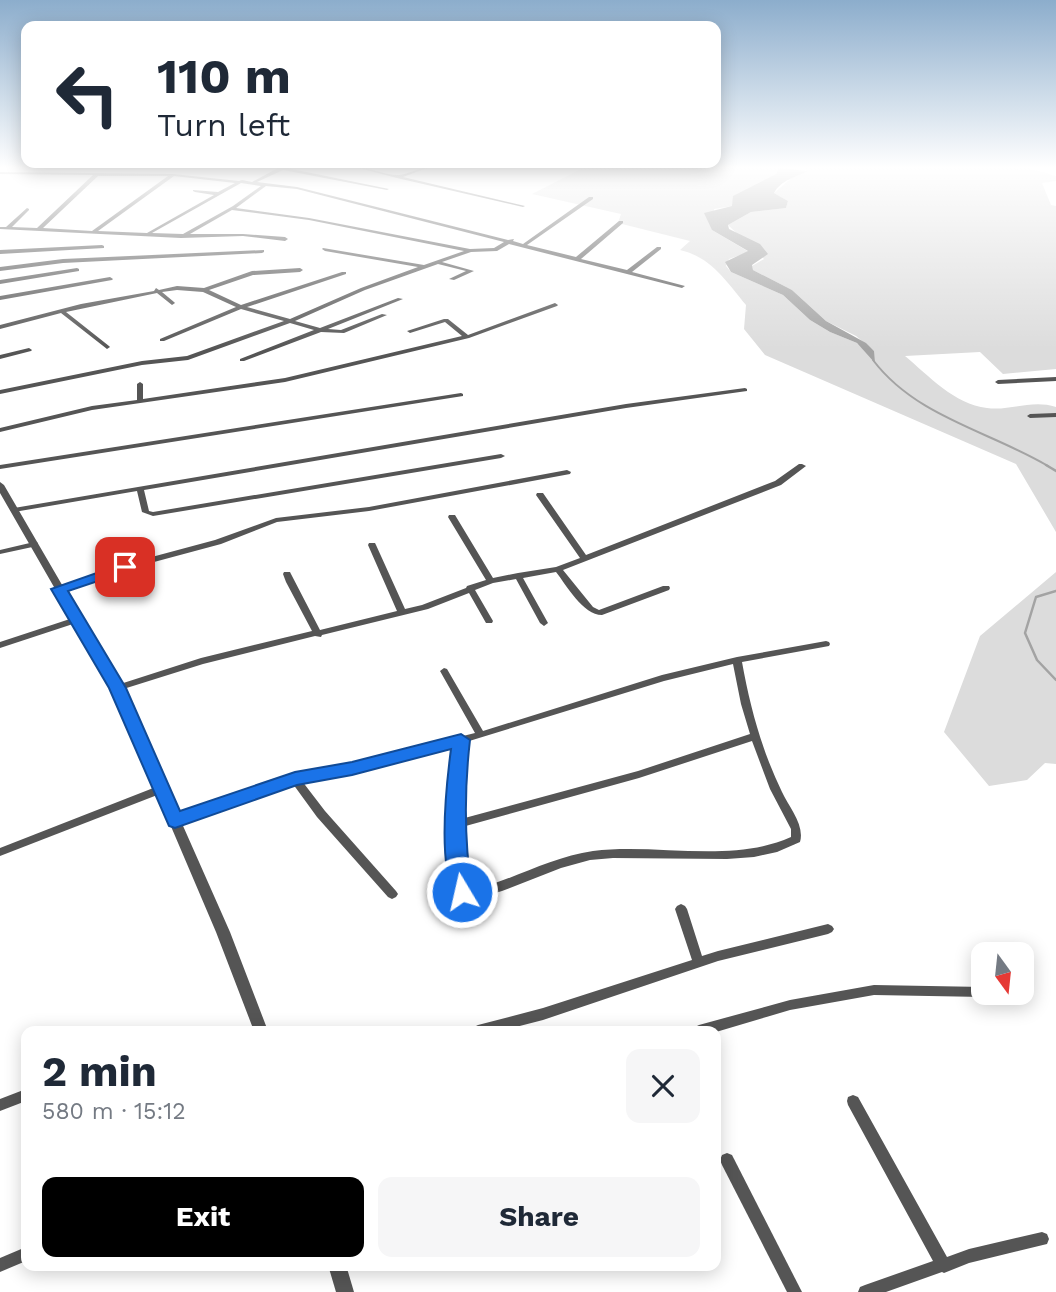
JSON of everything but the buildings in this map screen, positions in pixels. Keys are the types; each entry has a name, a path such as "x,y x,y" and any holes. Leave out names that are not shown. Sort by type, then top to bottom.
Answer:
{"street":[{"path":"12,228 184,236 243,235 285,239"},
{"path":"92,233 99,228"},
{"path":"148,234 158,228"},
{"path":"184,236 198,228"},
{"path":"357,228 490,252 512,240"},
{"path":"465,228 682,286"},
{"path":"525,244 548,228"},
{"path":"576,258 613,228"},
{"path":"0,252 102,247"},
{"path":"325,248 426,267"},
{"path":"629,271 659,248"},
{"path":"0,392 142,363 188,358 470,250"},
{"path":"0,269 63,261 262,251"},
{"path":"439,263 471,271 452,279"},
{"path":"0,282 77,270"},
{"path":"0,327 156,290 204,290 252,272 300,270"},
{"path":"162,340 241,307 344,273"},
{"path":"0,298 110,279"},
{"path":"156,290 172,303"},
{"path":"204,290 241,307 320,330 342,332 384,314"},
{"path":"242,360 400,299"},
{"path":"0,430 140,401 285,380 467,337 555,305"},
{"path":"62,311 107,347"},
{"path":"410,331 446,320 467,337"},
{"path":"0,357 29,350"},
{"path":"998,382 1056,379"},
{"path":"140,384 140,401"},
{"path":"14,510 626,406 745,390"},
{"path":"0,467 461,395"},
{"path":"1030,416 1056,415"},
{"path":"140,490 146,512 153,514 502,456"},
{"path":"117,688 201,661 402,613 445,600 491,581 558,569 778,483 802,466"},
{"path":"59,589 125,567 218,542 276,520 383,507 567,471"},
{"path":"0,485 117,688 259,1026"},
{"path":"540,495 585,559"},
{"path":"452,517 491,581"},
{"path":"0,552 34,544"},
{"path":"372,545 402,613"},
{"path":"558,569 590,609 599,613 666,588"},
{"path":"287,574 296,599 305,607 318,635"},
{"path":"518,575 544,623"},
{"path":"470,588 489,621"},
{"path":"0,645 76,620"},
{"path":"175,821 295,779 352,768 481,735 600,696 737,660 826,644"},
{"path":"461,740 455,792 456,825 462,892 468,896 589,856 744,853 785,847 796,839 796,828 755,736 737,660"},
{"path":"444,671 481,735"},
{"path":"456,825 639,774 755,736"},
{"path":"295,779 321,814 392,894"},
{"path":"0,852 161,789"},
{"path":"681,909 699,963"},
{"path":"497,1026 543,1014 699,963 828,929"},
{"path":"716,1026 790,1005 874,990 971,992"},
{"path":"0,1105 21,1097"},
{"path":"853,1101 944,1266"},
{"path":"727,1160 795,1292"},
{"path":"865,1292 969,1256 1042,1240"},
{"path":"0,1265 21,1256"},
{"path":"339,1271 345,1292"}],"shaded area":[{"path":"639,228 712,228 749,252 729,259 726,266 731,272 783,295 810,320 857,343 867,352 874,351 856,336 826,321 792,290 753,270 752,266 764,259 731,228 1056,228 1056,369 1003,374 980,352 905,356 953,395 975,405 987,408 1038,404 1056,407 1056,532 1016,464 765,355 744,329 746,305 725,279 701,258 680,250 690,241"},
{"path":"729,228 760,244 768,254 752,265 753,270 792,290 826,321 866,343 874,351 875,363 857,343 810,320 783,295 731,272 725,262 748,251 712,230"},
{"path":"1056,572 1056,764 1045,763 1027,780 989,786 944,732 980,636"}],"waterway":[{"path":"873,360 910,396 954,421 1048,466"},
{"path":"1046,465 1056,471"},
{"path":"1056,591 1036,597 1025,633 1037,660 1056,680"}],"route":[{"path":"125,567 59,589 117,688 175,821 295,779 352,768 461,740 455,792 456,852 462,892"}]}
